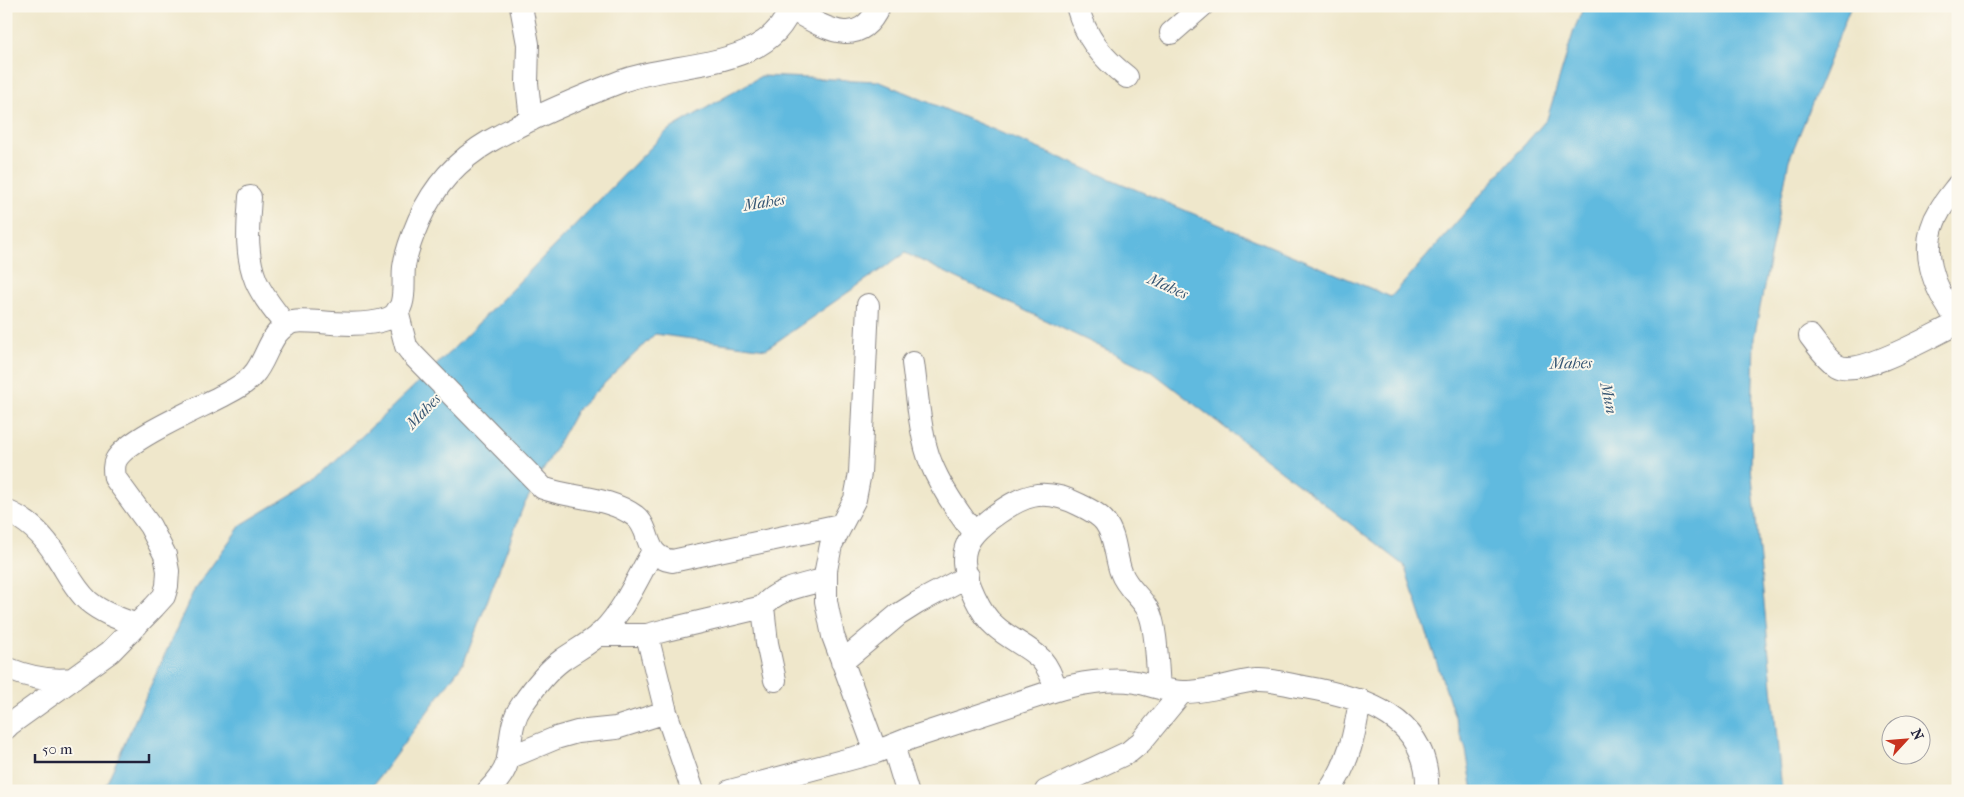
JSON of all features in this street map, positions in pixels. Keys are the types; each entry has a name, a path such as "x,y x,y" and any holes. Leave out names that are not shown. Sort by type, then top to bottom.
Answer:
{"street":[{"path":"521,6 528,44 527,82 531,120"},
{"path":"6,728 110,652 164,596 168,571 165,555 159,540 115,478 116,460 124,450 241,385 253,376 277,333 292,322 346,324 389,318 397,311 404,295 404,266 420,218 440,185 452,170 470,153 531,120 642,74 729,58 755,48 779,29 791,8 834,31 849,32 860,29 868,23 878,6"},
{"path":"1077,6 1088,35 1099,53 1127,77"},
{"path":"1171,33 1202,6"},
{"path":"1810,336 1825,355 1837,366 1854,368 1875,363 1958,321 1936,287 1929,262 1929,236 1939,211 1958,185"},
{"path":"250,197 247,239 256,282 286,326"},
{"path":"868,305 860,473 855,499 831,545 826,570 826,601 833,636 842,662 884,749 907,786 907,791"},
{"path":"397,311 406,346 413,355 543,488 624,509 640,522 653,551 662,560 672,561 840,525"},
{"path":"913,363 924,439 930,461 941,484 973,532"},
{"path":"1056,690 1051,673 1042,660 994,625 982,610 964,562 966,544 973,532 1012,503 1028,497 1050,494 1072,501 1105,522 1124,580 1150,612 1159,687"},
{"path":"6,511 22,518 37,531 56,555 79,592 90,602 121,619 137,625"},
{"path":"488,791 499,780 508,758 512,726 521,706 548,672 598,635 614,618 653,551"},
{"path":"842,662 898,616 917,603 968,576"},
{"path":"775,680 766,643 763,607 767,601 775,596 826,579"},
{"path":"598,635 647,636 763,607"},
{"path":"647,636 666,712 693,791"},
{"path":"6,668 37,678 61,681 73,679"},
{"path":"730,791 774,785 884,749 911,738 1073,686 1119,681 1182,692 1206,691 1255,680 1270,680 1360,700 1382,710 1400,723 1412,737 1421,752 1427,777 1427,791"},
{"path":"1046,791 1130,752 1182,692"},
{"path":"1329,791 1337,780 1347,757 1354,736 1360,700"},
{"path":"508,758 556,738 577,732 616,728 666,712"}],"water":[{"path":"1584,6 1851,6 1789,160 1754,338 1751,467 1782,791 1473,791 1466,750 1404,565 1151,371 905,253 766,349 655,334 576,411 523,507 464,662 369,791 103,791 194,590 241,525 317,479 455,347 667,131 761,76 878,81 1391,297 1547,119 1574,30"}],"water label":[{"name":"Mahes","path":"764,202"},
{"name":"Mahes","path":"1168,286"},
{"name":"Mahes","path":"1571,363"},
{"name":"Mun","path":"1609,398"},
{"name":"Mahes","path":"423,411"}]}
